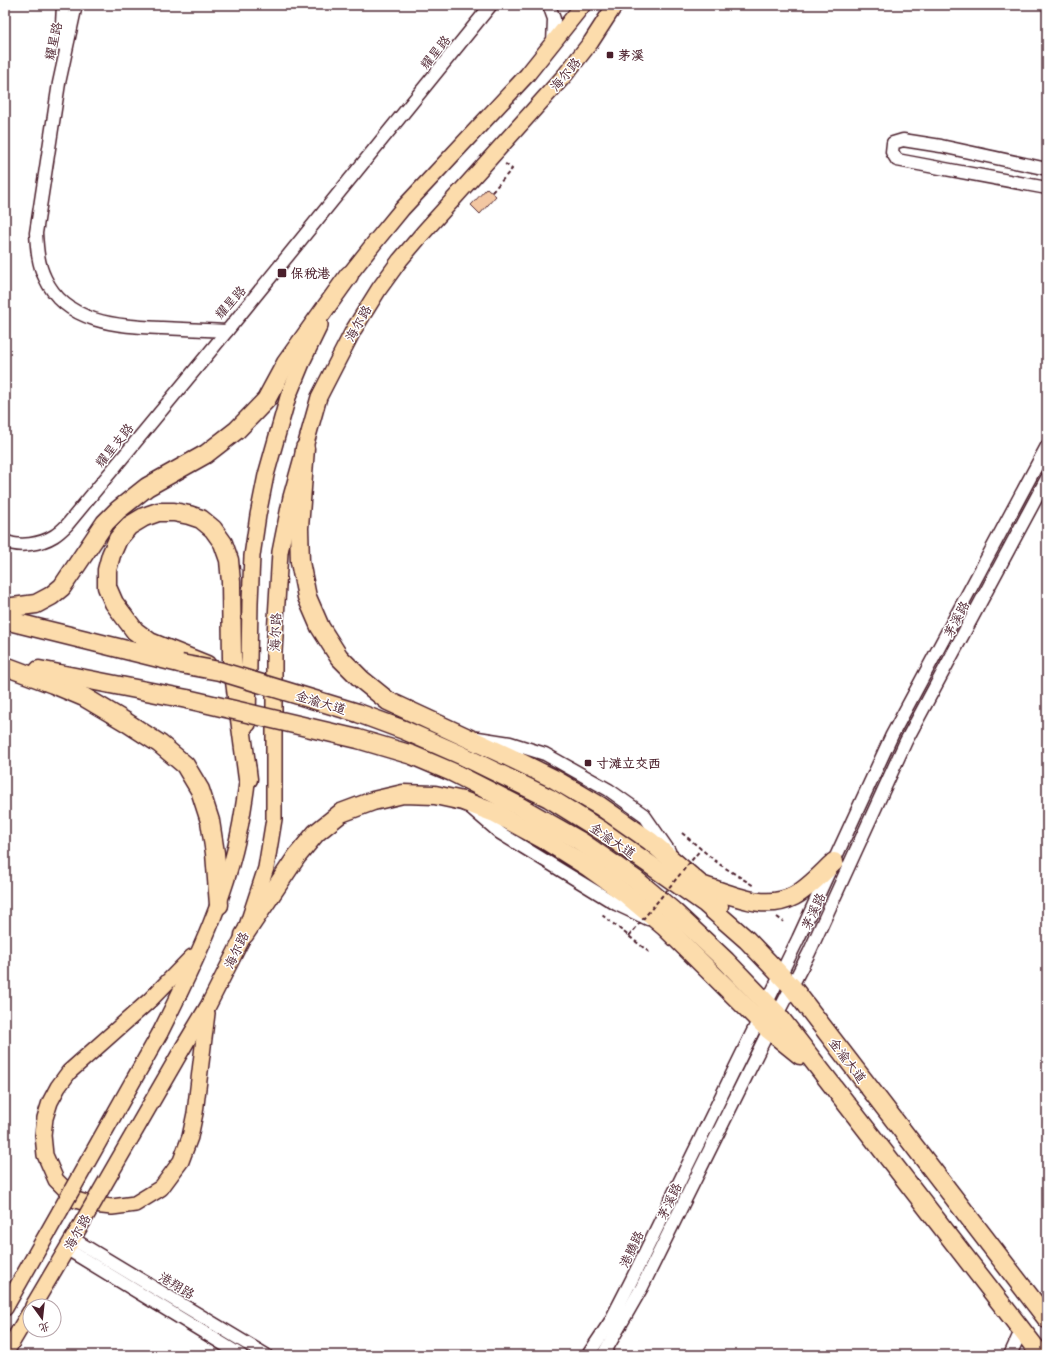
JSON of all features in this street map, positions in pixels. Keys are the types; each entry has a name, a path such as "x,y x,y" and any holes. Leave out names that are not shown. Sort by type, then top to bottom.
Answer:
{"highway":[{"path":"5,608 36,604 52,596 62,587 105,524 118,510 147,487 206,454 237,430 266,400 286,364 349,275"},
{"path":"305,448 299,528 300,562 307,597 320,627 338,657 362,680 388,701 509,756 554,779 600,806 650,841 701,885 747,940"},
{"path":"181,658 150,642 135,631 114,603 106,587 107,570 111,555 118,539 129,526 144,517 158,512 189,514 201,519 213,529 223,542 229,560 231,582 232,659 248,779"},
{"name":"金渝大道","path":"5,620 181,658 358,713 404,730 549,798 602,831 706,904 747,940 786,981 1047,1319"},
{"path":"5,665 84,697 160,744 185,765 200,790 210,821 215,853 219,905"},
{"name":"金渝大道","path":"5,665 187,699 358,738 412,755 452,772 516,805 580,841 636,880 673,911 772,1007 1040,1355"},
{"path":"244,935 297,856 316,834 341,813 372,801 403,794 435,795 463,801 495,813 545,840 588,867 621,891 665,927 764,1025 824,1075"},
{"path":"701,885 756,902 767,903 779,901 794,896 834,862"}],"main road":[{"name":"海尔路","path":"5,1308 160,1033 219,905 241,823 248,779 250,602 252,556 258,515 266,475 288,397 307,351 349,275 402,209 527,75 583,5"},
{"name":"海尔路","path":"38,1298 208,1006 244,935 266,868 274,819 274,668 276,604 280,552 291,497 319,397 354,329 378,289 423,233 565,75 591,42 615,5"},
{"path":"200,948 150,1000 69,1072 58,1087 50,1102 45,1118 43,1135 45,1155 56,1180 76,1200 93,1206 112,1207 135,1204 161,1188 181,1161 190,1137 195,1113 208,1006"},
{"path":"5,1354 22,1325"}],"street":[{"name":"耀星路","path":"59,83 63,5"},
{"name":"耀星路","path":"76,5 59,83 36,233 38,257 45,278 57,297 74,311 101,322 131,326 227,331 491,5"},
{"path":"549,5 554,19 553,44"},
{"path":"1047,168 941,146 903,140 893,143 892,152 897,160 1047,188"},
{"name":"耀星支路","path":"5,540 9,543 25,544 41,541 55,536 67,525 227,331"},
{"name":"茅溪路","path":"746,1045 764,1025 786,981 834,862 892,735 1047,446"},
{"name":"茅溪路","path":"603,1355 642,1287 772,1007 786,981 809,953 906,741 1047,478"},
{"name":"港腾路","path":"588,1355 610,1322 631,1282 746,1045"},
{"name":"港翔路","path":"70,1244 241,1355"},
{"name":"港翔路","path":"70,1244 266,1355"},
{"path":"1010,1355 1021,1331"}],"path":[{"path":"492,192 512,169 494,154"},
{"path":"682,833 720,864 759,889"},
{"path":"629,936 701,849"},
{"path":"602,915 649,952"}],"building":[{"path":"487,188 496,196 480,214 471,205"}],"place":[{"name":"茅溪","path":"610,55"},
{"name":"保税港","path":"282,273"},
{"name":"寸滩立交西","path":"588,763"}]}
